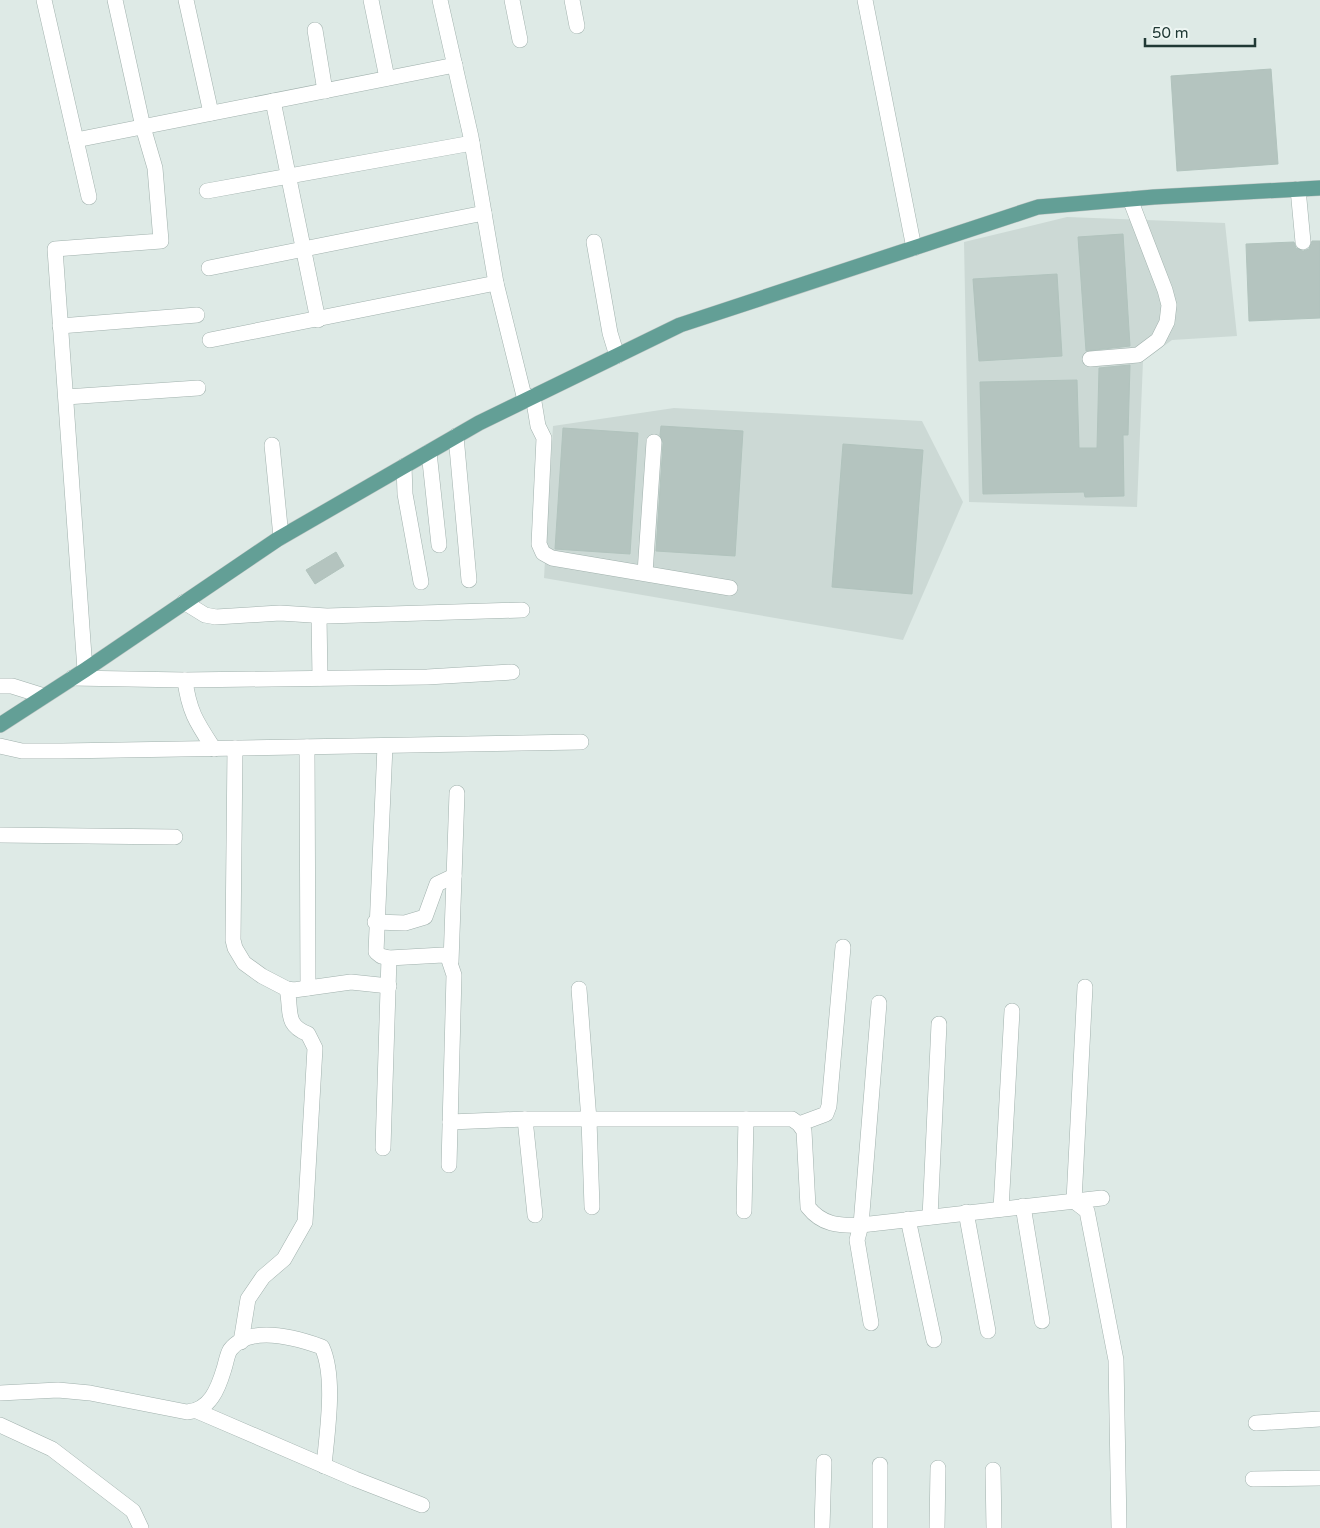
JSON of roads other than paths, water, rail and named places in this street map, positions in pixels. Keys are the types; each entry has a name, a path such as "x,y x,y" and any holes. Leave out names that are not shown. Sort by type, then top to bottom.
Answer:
{"main road":[{"path":"0,725 85,670 281,537 456,436 529,398 680,325 1038,207 1130,199 1320,188"}],"street":[{"path":"44,0 89,197"},
{"path":"85,670 55,249 161,241 155,168 143,127 114,0"},
{"path":"186,0 211,113"},
{"path":"371,0 387,78"},
{"path":"440,0 472,143 496,283 529,398 544,438 539,544 543,553 552,558 730,588"},
{"path":"512,0 520,40"},
{"path":"572,0 577,26"},
{"path":"865,0 914,248"},
{"path":"315,30 325,91"},
{"path":"76,140 455,65"},
{"path":"273,101 318,320"},
{"path":"207,191 289,178 472,143"},
{"path":"1298,189 1303,242"},
{"path":"1090,359 1138,355 1158,340 1167,322 1169,305 1165,290 1130,199"},
{"path":"209,268 484,213"},
{"path":"594,242 610,333 617,356"},
{"path":"210,340 496,283"},
{"path":"60,326 197,315"},
{"path":"66,397 198,388"},
{"path":"456,436 469,580"},
{"path":"644,574 654,442"},
{"path":"272,445 281,537"},
{"path":"429,452 439,545"},
{"path":"404,466 405,494 421,582"},
{"path":"184,602 204,615 216,618 280,613 319,616 522,610"},
{"path":"319,616 320,678"},
{"path":"72,678 185,680 453,676 512,672"},
{"path":"185,680 188,704 195,720 214,749"},
{"path":"0,686 12,686 44,696"},
{"path":"0,746 8,749 32,751 581,742"},
{"path":"385,746 376,952 381,956 390,958 436,955 448,957 451,962"},
{"path":"307,747 308,988"},
{"path":"235,748 235,948 244,963 262,976 287,989 351,982 389,986"},
{"path":"449,1165 454,975 451,962 457,793"},
{"path":"0,835 175,837"},
{"path":"376,922 405,923 425,917 437,884 454,876"},
{"path":"799,1124 826,1114 829,1106 843,947"},
{"path":"383,1148 390,958"},
{"path":"1074,1201 1085,987"},
{"path":"242,1342 248,1299 263,1277 284,1259 305,1222 315,1048 308,1034 298,1030 291,1024 287,989"},
{"path":"579,989 589,1120 592,1208"},
{"path":"871,1322 857,1240 861,1225 879,1003"},
{"path":"1001,1209 1012,1011"},
{"path":"930,1217 938,1024"},
{"path":"450,1122 525,1119 792,1119 804,1131 808,1207 814,1215 825,1222 861,1225 1102,1198"},
{"path":"525,1119 535,1215"},
{"path":"744,1211 746,1119"},
{"path":"1074,1201 1088,1211 1116,1360 1119,1528"},
{"path":"1023,1206 1042,1321"},
{"path":"966,1212 988,1331"},
{"path":"908,1219 934,1340"},
{"path":"0,1393 77,1391 187,1412 197,1411 204,1408 214,1394 230,1350 242,1342 260,1335 310,1342 322,1347 327,1358 328,1424 324,1466"},
{"path":"197,1411 324,1466 422,1505"},
{"path":"1256,1423 1320,1419"},
{"path":"0,1425 52,1449 133,1511 141,1528"},
{"path":"822,1528 824,1462"},
{"path":"880,1465 880,1528"},
{"path":"937,1528 938,1468"},
{"path":"993,1470 994,1528"},
{"path":"1253,1479 1320,1478"}]}
